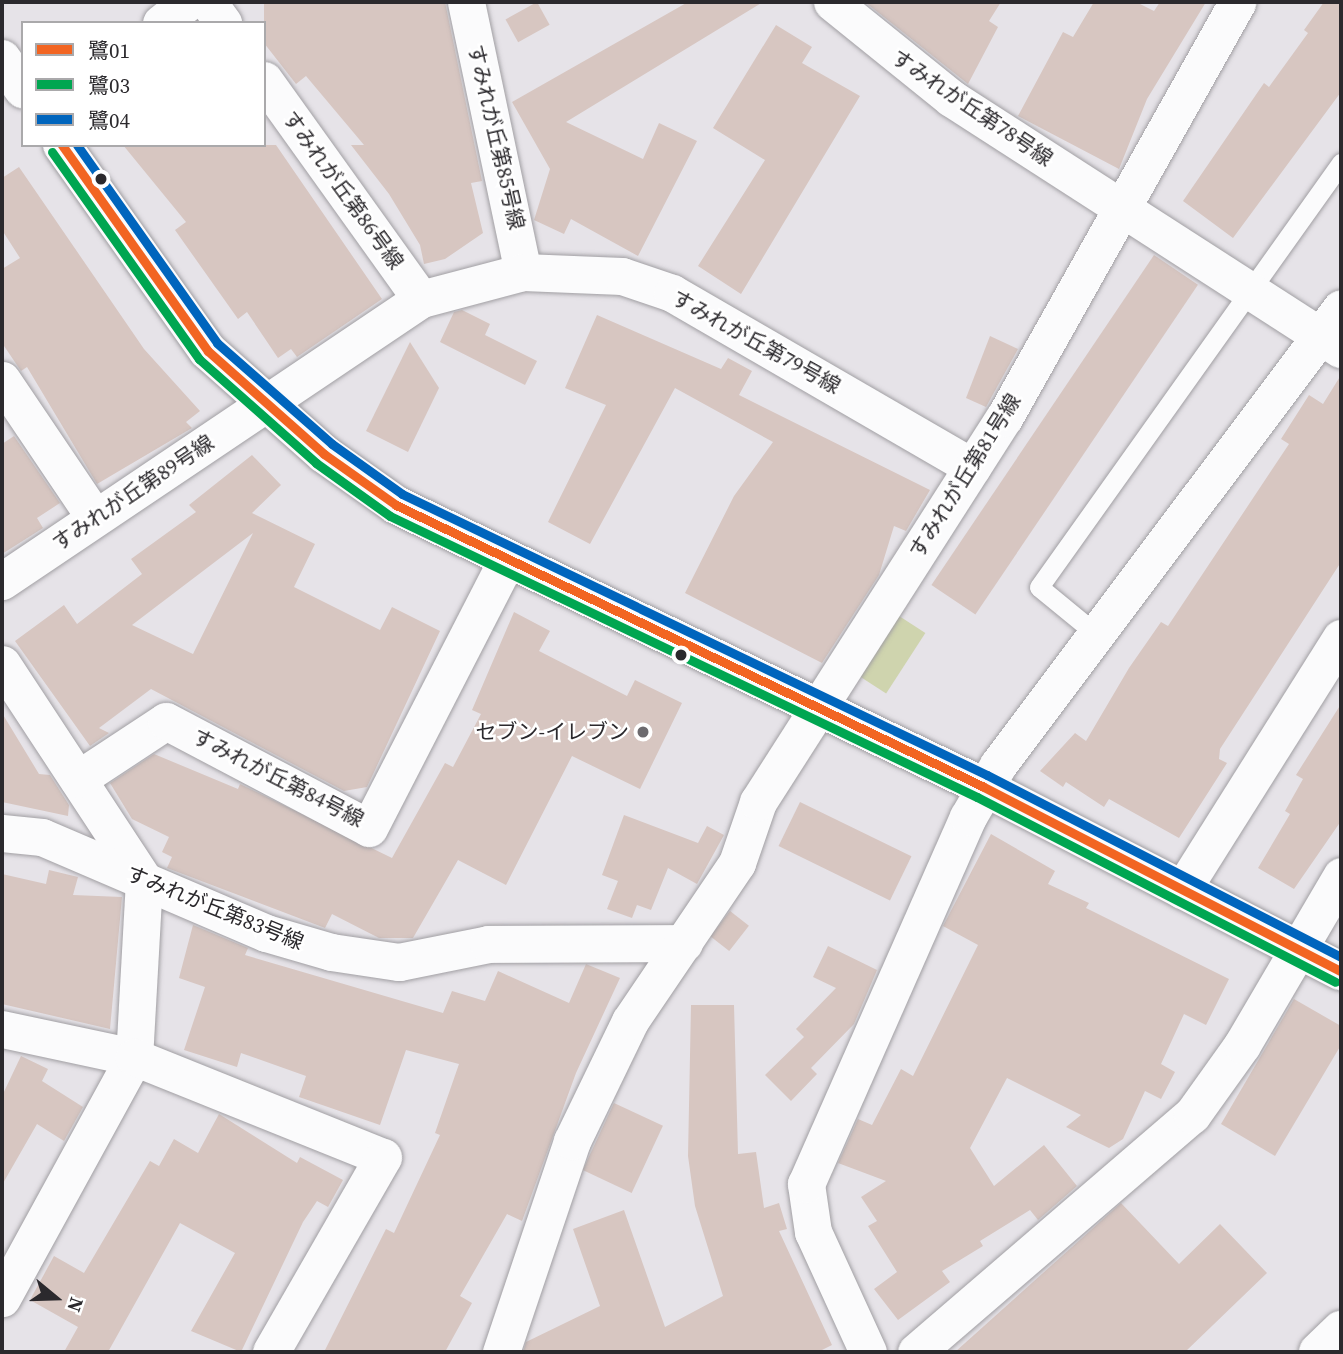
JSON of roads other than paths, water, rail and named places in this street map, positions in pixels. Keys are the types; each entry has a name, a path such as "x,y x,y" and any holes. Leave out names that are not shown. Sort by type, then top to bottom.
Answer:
{"street":[{"path":"164,21 188,2"},
{"path":"208,2 222,21"},
{"name":"すみれが丘第85号線","path":"466,2 523,272"},
{"name":"すみれが丘第78号線","path":"832,2 951,98 1247,288 1335,331"},
{"name":"すみれが丘第81号線","path":"501,1352 572,1141 630,1021 737,863 758,802 972,467 1237,2"},
{"path":"2,59 21,86"},
{"name":"すみれが丘第86号線","path":"266,83 421,299"},
{"path":"63,147 163,295 208,351 264,404 377,493 506,561 982,786 1341,971"},
{"name":"すみれが丘第79号線","path":"264,404 421,299 523,272 622,276 672,293 972,467"},
{"path":"863,1351 813,1232 806,1184 982,786 1096,633 1335,331"},
{"path":"2,380 95,518"},
{"name":"すみれが丘第89号線","path":"2,581 264,404"},
{"name":"すみれが丘第84号線","path":"78,779 166,721 369,828 506,561"},
{"path":"1182,890 1341,638"},
{"path":"2,664 144,880 134,1057 2,1298"},
{"name":"すみれが丘第83号線","path":"2,833 42,836 266,933 399,962 488,944 684,943"},
{"path":"916,1352 1192,1115 1341,876"},
{"path":"2,1029 134,1057 383,1157 271,1352"},
{"path":"1318,1352 1341,1330"}],"lane":[{"path":"1096,633 1039,587 1247,288 1341,163"}],"place":[{"name":"セブン-イレブン","path":"643,732"}]}
